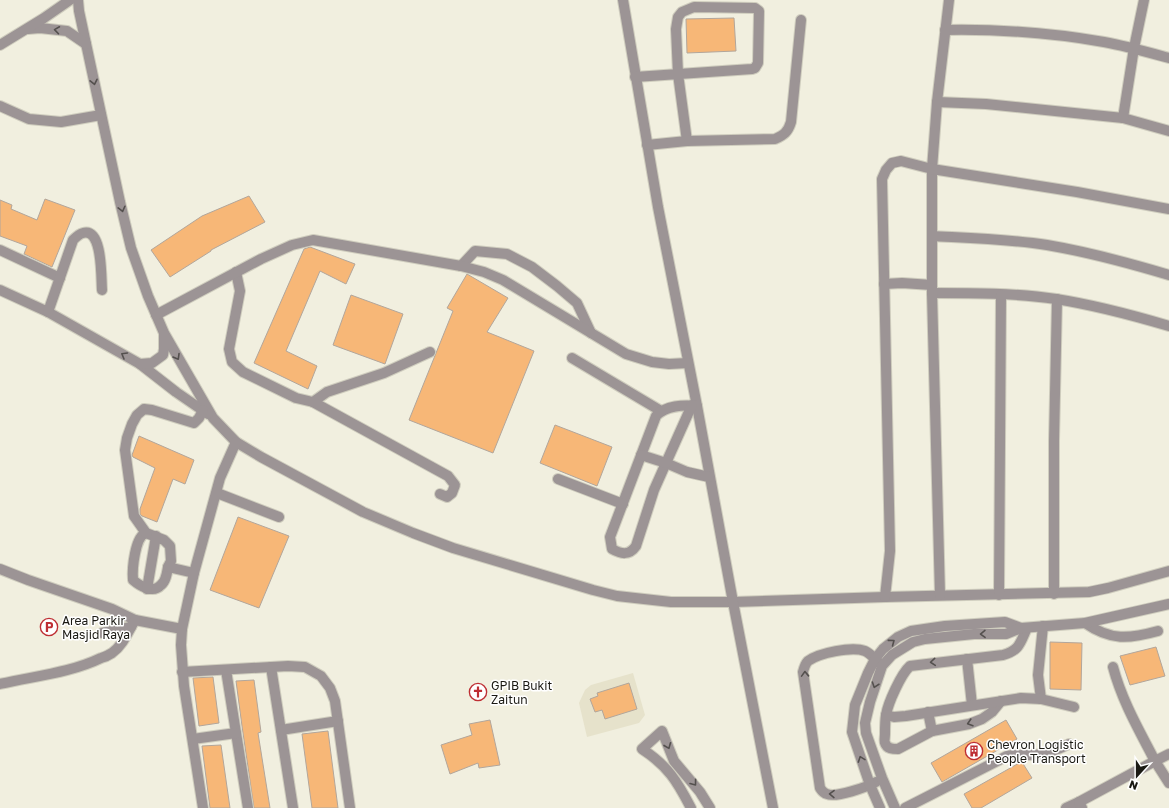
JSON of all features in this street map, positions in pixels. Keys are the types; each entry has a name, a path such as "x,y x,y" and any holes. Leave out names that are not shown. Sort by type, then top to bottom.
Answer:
{"street":[{"path":"0,45 70,0"},
{"path":"78,0 101,116 132,248 148,296 164,333 213,418"},
{"path":"622,0 636,77 646,145 688,363 694,406 773,808"},
{"path":"940,596 932,289 932,169 937,102 950,0"},
{"path":"1123,118 1134,48 1144,0"},
{"path":"636,77 678,74 756,68 758,63 759,11 755,8 694,7 682,12 678,17 676,29 678,74 687,141"},
{"path":"646,145 687,141 775,139 784,135 789,130 791,122 801,20"},
{"path":"24,30 40,28 67,31 86,44"},
{"path":"945,30 988,30 1085,39 1134,48 1169,58"},
{"path":"937,102 993,105 1123,118 1169,131"},
{"path":"0,106 29,119 61,122 101,116"},
{"path":"885,597 890,551 882,179 886,170 892,163 901,161 932,169 1077,192 1169,209"},
{"path":"48,312 73,240 82,233 88,232 93,235 99,252 102,290"},
{"path":"932,236 1047,245 1169,275"},
{"path":"156,316 261,259 292,245 313,240 461,266 484,272 503,280 626,354 638,359 669,364 688,363"},
{"path":"0,250 60,278"},
{"path":"461,266 475,251 507,254 513,257 532,267 577,303 591,333"},
{"path":"236,272 240,292 229,349 232,362 243,372 296,398 312,402 448,476 455,485 452,493 447,497 440,494"},
{"path":"884,284 902,283 932,289 1057,300 1139,317 1169,326"},
{"path":"0,290 48,312 140,364 213,418 236,442 363,512 453,548 617,596 642,600 671,602 733,602 885,597 1054,594 1089,592 1114,587 1169,572"},
{"path":"999,595 1001,295"},
{"path":"1054,594 1054,441 1057,300"},
{"path":"140,364 152,363 163,355 164,333"},
{"path":"312,402 327,392 384,373 430,352"},
{"path":"572,358 661,411"},
{"path":"677,406 694,406 654,490 636,546 629,553 625,554 618,552 610,545 610,537 656,416 661,411 677,406"},
{"path":"147,589 151,535 134,516 125,450 127,438 137,415 144,409 194,423 199,418 203,410"},
{"path":"203,808 182,672 182,629 194,573 220,478 236,442"},
{"path":"641,455 687,472 709,477"},
{"path":"558,479 623,504"},
{"path":"217,493 279,517"},
{"path":"144,534 164,540 170,546 171,561 168,567 162,585 157,588 147,589 139,586 133,580 132,569 136,551 140,538 144,534"},
{"path":"168,567 194,573"},
{"path":"0,569 112,610 133,623 182,629"},
{"path":"880,808 870,785 852,732 857,698 878,662 913,642 939,637 974,634 1006,634 1024,628 1085,623 1169,604"},
{"path":"102,633 133,623"},
{"path":"0,684 23,678 70,670 112,654 123,642 133,623"},
{"path":"1085,623 1099,633 1109,636 1129,637 1158,631"},
{"path":"1041,699 1038,675 1044,626"},
{"path":"1001,701 992,712 982,719 969,724 932,731 898,749 888,747 885,743 886,715 903,676 910,666 1013,652 1019,644 1024,628"},
{"path":"878,662 866,651 855,649 832,652 808,661 803,672 820,788 822,792 827,794 837,794 870,785 882,778"},
{"path":"967,659 972,705"},
{"path":"878,662 865,723 866,733 894,808"},
{"path":"182,672 288,666 305,667 321,676 330,688 334,701 350,808"},
{"path":"271,667 293,808"},
{"path":"1113,667 1130,714 1155,761 1169,783"},
{"path":"226,670 248,808"},
{"path":"857,698 870,702"},
{"path":"886,715 894,717 906,716 1021,698 1041,699 1074,706"},
{"path":"928,712 932,731"},
{"path":"281,730 338,721"},
{"path":"690,808 670,764 662,731 642,749 654,757 670,764 700,792 710,808"},
{"path":"193,740 236,733"},
{"path":"905,808 1007,756 1042,754 1057,750 1070,744"},
{"path":"1066,808 1081,805 1169,754"}],"shaded area":[{"path":"633,673 645,715 639,723 587,737 579,703 585,690 591,685"}],"building":[{"path":"734,18 736,51 687,53 686,19"},
{"path":"249,196 265,222 211,250 170,277 151,250 202,216"},
{"path":"45,199 75,210 52,267 24,254 27,246 0,236 0,200 12,205 11,209 37,220"},
{"path":"310,247 355,264 346,284 320,271 286,351 317,366 308,389 254,363 304,249"},
{"path":"467,274 508,298 487,332 534,351 493,453 409,420 453,311 447,308"},
{"path":"351,295 403,314 385,364 333,345"},
{"path":"555,425 612,447 597,486 540,463"},
{"path":"139,436 194,460 185,484 173,479 157,522 140,514 140,509 155,468 133,457 132,455"},
{"path":"238,517 289,536 259,608 210,590"},
{"path":"1050,642 1082,643 1081,690 1050,689"},
{"path":"1156,647 1165,676 1130,685 1120,656"},
{"path":"213,677 219,723 199,726 193,678"},
{"path":"254,680 261,732 258,733 270,808 254,808 236,681"},
{"path":"629,683 637,709 605,719 602,710 595,712 590,699 598,696 597,693"},
{"path":"490,720 500,765 479,768 478,763 450,774 441,745 472,735 469,724"},
{"name":"Chevron Logistic People Transport","path":"1006,720 1017,739 942,782 931,763"},
{"path":"328,731 338,808 312,808 302,734"},
{"path":"221,745 230,808 210,808 202,746"},
{"path":"1021,762 1032,778 981,808 972,808 964,794"}],"place":[{"name":"Area Parkir Masjid Raya","path":"49,627"},
{"name":"GPIB Bukit Zaitun","path":"478,692"},
{"name":"Chevron Logistic People Transport","path":"974,751"}]}
